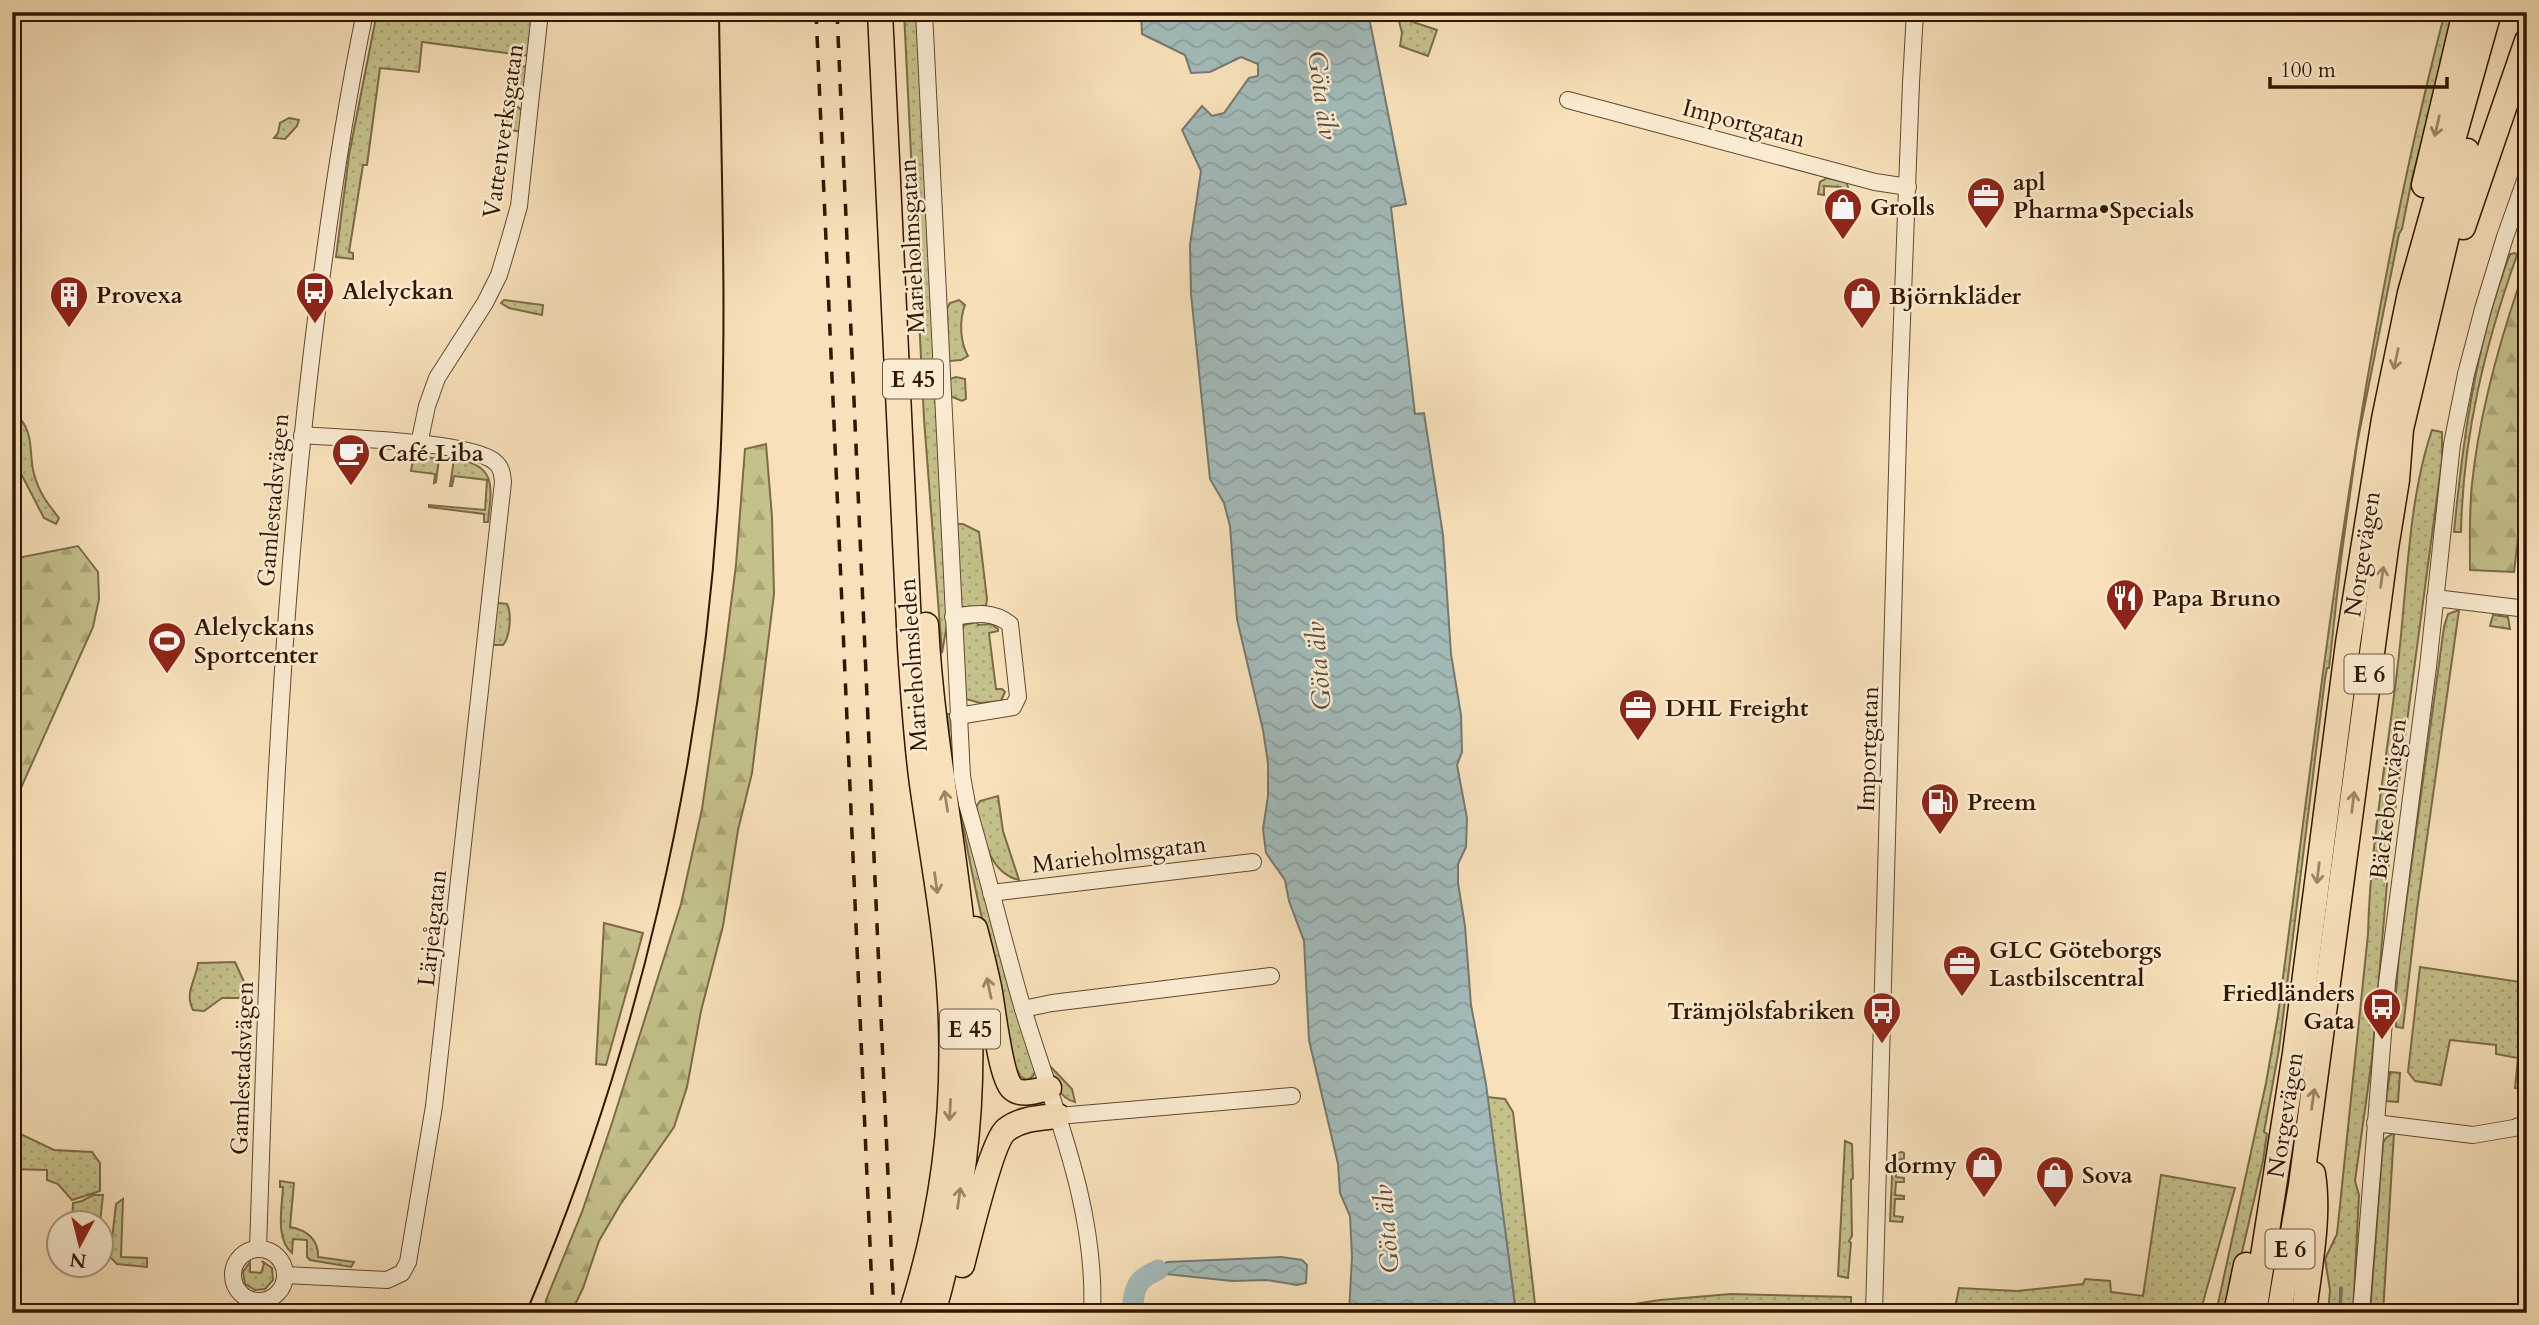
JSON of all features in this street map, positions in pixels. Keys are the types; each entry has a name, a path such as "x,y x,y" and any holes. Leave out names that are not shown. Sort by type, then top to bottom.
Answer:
{"highway":[{"name":"Marieholmsleden","path":"880,12 910,648 917,743 945,948 952,1041 951,1102 942,1188 934,1230 911,1313"},
{"name":"Marieholmsleden","path":"896,12 927,649 936,744 951,836 967,977 970,1084 966,1145 957,1216 933,1313"},
{"path":"2410,293 2422,197 2465,12"},
{"name":"Norgevägen","path":"2254,1313 2295,1053 2348,643 2384,419 2410,293 2489,12"},
{"name":"Norgevägen","path":"2278,1313 2307,1140 2397,480 2401,429 2459,179 2506,12"},
{"path":"2420,346 2440,303 2468,210 2527,41"},
{"path":"951,836 989,986 1003,1066 1009,1084 1022,1092 1049,1088"},
{"path":"2236,1313 2274,1123 2295,1053"},
{"path":"948,1313 989,1166 1003,1132 1019,1121 1058,1116"},
{"path":"2304,1313 2314,1230 2315,1188 2307,1140"}],"street":[{"name":"Gamlestadsvägen","path":"258,1249 275,781 288,572 302,435 336,167 365,12"},
{"name":"Vattenverksgatan","path":"419,444 426,406 437,378 485,303 499,275 519,206 540,12"},
{"name":"Marieholmsgatan","path":"924,12 958,716 965,790 1023,1009 1080,1191 1087,1227 1093,1293 1092,1313"},
{"name":"Importgatan","path":"1874,1313 1897,464 1910,83 1916,12"},
{"name":"Importgatan","path":"1568,100 1870,181 1908,187"},
{"name":"Bäckebolsvägen","path":"2361,1313 2387,983 2452,444 2466,374 2504,239 2527,175"},
{"path":"302,435 419,444"},
{"name":"Lärjeågatan","path":"285,1275 387,1280 402,1273 408,1262 433,1114 503,482 499,467 479,453 419,444"},
{"path":"2435,598 2527,610"},
{"path":"953,617 979,613 1000,617 1010,624 1018,697 1013,706 958,716"},
{"name":"Marieholmsgatan","path":"991,893 1253,862"},
{"path":"1023,1009 1052,1003 1272,976"},
{"path":"1058,1116 1292,1096"},
{"path":"2375,1123 2473,1135 2527,1124"},
{"path":"258,1249 276,1255 282,1263 285,1275 277,1294 258,1307 239,1292 232,1275 234,1265 240,1257 258,1249"}],"green space":[{"path":"377,12 534,12 529,56 422,42 419,72 380,68 367,165 363,165 349,252 353,253 353,259 336,257 349,155"},
{"path":"904,12 918,12 947,624 942,653 924,419"},
{"path":"2445,12 2455,12 2399,234 2357,444 2279,1049 2264,1132 2267,1134 2263,1161 2228,1313 2216,1313 2266,1083 2278,1015 2328,637 2346,511 2366,385 2415,136"},
{"path":"1398,17 1437,30 1428,56 1400,46 1402,33"},
{"path":"518,66 529,67 526,88 519,92 512,91 510,85 513,69"},
{"path":"511,107 518,107 524,112 522,132 506,129 506,117"},
{"path":"289,118 299,120 297,126 285,139 274,138 280,123"},
{"path":"1827,178 1846,182 1846,194 1841,195 1841,187 1824,186 1824,195 1818,194 1820,182"},
{"path":"2510,254 2517,255 2495,323 2471,425 2461,532 2454,532 2467,426 2480,356 2498,288"},
{"path":"2519,285 2527,287 2527,530 2519,530 2514,572 2470,570 2471,495 2479,433 2496,358"},
{"path":"504,300 543,305 542,315 509,308 501,303"},
{"path":"959,300 965,305 961,331 968,356 950,361 947,308 950,303"},
{"path":"950,379 965,379 966,399 962,401 950,396"},
{"path":"21,420 30,439 36,481 44,498 59,518 56,524 44,518 16,464 17,428"},
{"path":"2432,430 2442,432 2442,460 2390,849 2372,1059 2355,1181 2359,1195 2353,1313 2328,1313 2330,1290 2325,1259 2337,1234 2368,934 2372,866 2398,663 2409,545 2418,486"},
{"path":"766,444 772,517 774,594 752,773 738,830 723,926 701,1011 687,1087 674,1127 620,1205 599,1241 583,1288 571,1313 545,1313 546,1300 582,1212 612,1123 681,904 702,809 724,659 736,565 745,449"},
{"path":"414,455 439,459 436,482 434,483 435,474 411,471"},
{"path":"454,459 478,466 489,479 488,522 484,522 484,514 429,507 485,510 487,480 454,476 450,486"},
{"path":"956,524 963,524 979,532 986,606 961,606"},
{"path":"78,546 98,572 99,599 93,627 12,808 12,559"},
{"path":"496,604 507,604 509,608 509,631 503,645 493,645"},
{"path":"2459,610 2403,1028 2396,1027 2399,955 2444,627 2448,614"},
{"path":"2493,615 2508,617 2510,629 2490,626"},
{"path":"977,622 978,625 991,624 998,629 989,633 996,689 1005,692 1001,701 980,703 966,699 960,636 964,625"},
{"path":"947,714 950,714 955,761 1035,1071 1027,1080 1020,1076 1015,1065 985,934 959,803"},
{"path":"998,796 1003,831 1019,880 1008,876 993,861 981,829 976,807 980,801"},
{"path":"604,923 643,933 606,1065 596,1064"},
{"path":"235,962 245,984 246,998 222,998 204,1011 193,1010 190,992 198,963"},
{"path":"2420,967 2527,983 2527,1090 2515,1088 2518,1058 2496,1054 2496,1045 2450,1040 2441,1085 2415,1081 2408,1072"},
{"path":"1049,1065 1072,1089 1075,1102 1061,1093"},
{"path":"2390,1072 2400,1073 2398,1102 2386,1101"},
{"path":"1487,1097 1505,1099 1513,1112 1536,1313 1516,1313"},
{"path":"12,1130 54,1150 92,1152 100,1163 100,1191 72,1200 58,1184 47,1180 47,1170 12,1169"},
{"path":"2394,1133 2383,1313 2370,1313 2383,1143"},
{"path":"1845,1141 1852,1144 1853,1178 1848,1278 1838,1276"},
{"path":"1902,1152 1904,1159 1896,1160 1896,1177 1904,1178 1904,1182 1896,1182 1895,1195 1904,1196 1904,1199 1895,1199 1894,1216 1903,1217 1902,1222 1890,1221 1893,1154"},
{"path":"2161,1175 2235,1188 2200,1313 1954,1313 1959,1288 2017,1291 2083,1284 2085,1279 2110,1281 2111,1292 2143,1296"},
{"path":"280,1181 294,1183 290,1227 311,1237 318,1257 354,1262 351,1267 310,1260 307,1257 307,1240 293,1239 292,1253 287,1247 281,1231 283,1187 280,1187"},
{"path":"93,1195 103,1195 101,1210 73,1210 73,1203"},
{"path":"123,1199 121,1257 147,1258 147,1267 116,1263 116,1204"},
{"path":"262,1261 272,1268 273,1280 265,1289 255,1290 245,1284 243,1272 250,1262 250,1272 261,1273 264,1264"},
{"path":"1731,1294 1851,1297 1851,1313 1577,1313 1660,1300"}],"water":[{"name":"Göta älv","path":"1141,12 1368,12 1406,204 1391,207 1415,414 1424,413 1443,535 1451,654 1461,715 1462,752 1457,765 1467,818 1466,847 1458,864 1458,883 1465,926 1471,1005 1486,1084 1516,1313 1349,1313 1352,1257 1350,1216 1340,1193 1338,1164 1309,1040 1304,941 1289,901 1285,880 1266,853 1263,829 1268,796 1268,763 1237,619 1230,526 1224,503 1210,479 1191,294 1190,245 1201,171 1182,130 1202,106 1212,116 1224,113 1249,78 1258,76 1258,64 1241,57 1210,72 1191,73 1185,55 1142,34"},
{"path":"1281,1257 1302,1260 1307,1265 1306,1283 1297,1285 1267,1280 1232,1281 1166,1274 1158,1270 1167,1262"}],"waterway":[{"path":"1131,1313 1137,1286 1144,1278 1158,1270"},
{"path":"2340,1313 2341,1288"}],"tram line":[{"path":"526,1313 566,1214 632,1011 680,803 698,698 711,592 722,427 723,249 719,12"}],"railway":[{"path":"816,12 873,1313"},
{"path":"837,12 894,1313"}],"place":[{"name":"apl Pharma•Specials","path":"1986,230"},
{"name":"Grolls","path":"1843,241"},
{"name":"Alelyckan","path":"315,325"},
{"name":"Provexa","path":"69,329"},
{"name":"Björnkläder","path":"1862,330"},
{"name":"Café Liba","path":"351,487"},
{"name":"Papa Bruno","path":"2125,632"},
{"name":"Alelyckans Sportcenter","path":"167,675"},
{"name":"DHL Freight","path":"1638,742"},
{"name":"Preem","path":"1940,836"},
{"name":"GLC Göteborgs Lastbilscentral","path":"1962,998"},
{"name":"Friedländers Gata","path":"2382,1041"},
{"name":"Trämjölsfabriken","path":"1882,1045"},
{"name":"dormy","path":"1984,1199"},
{"name":"Sova","path":"2055,1209"}]}
